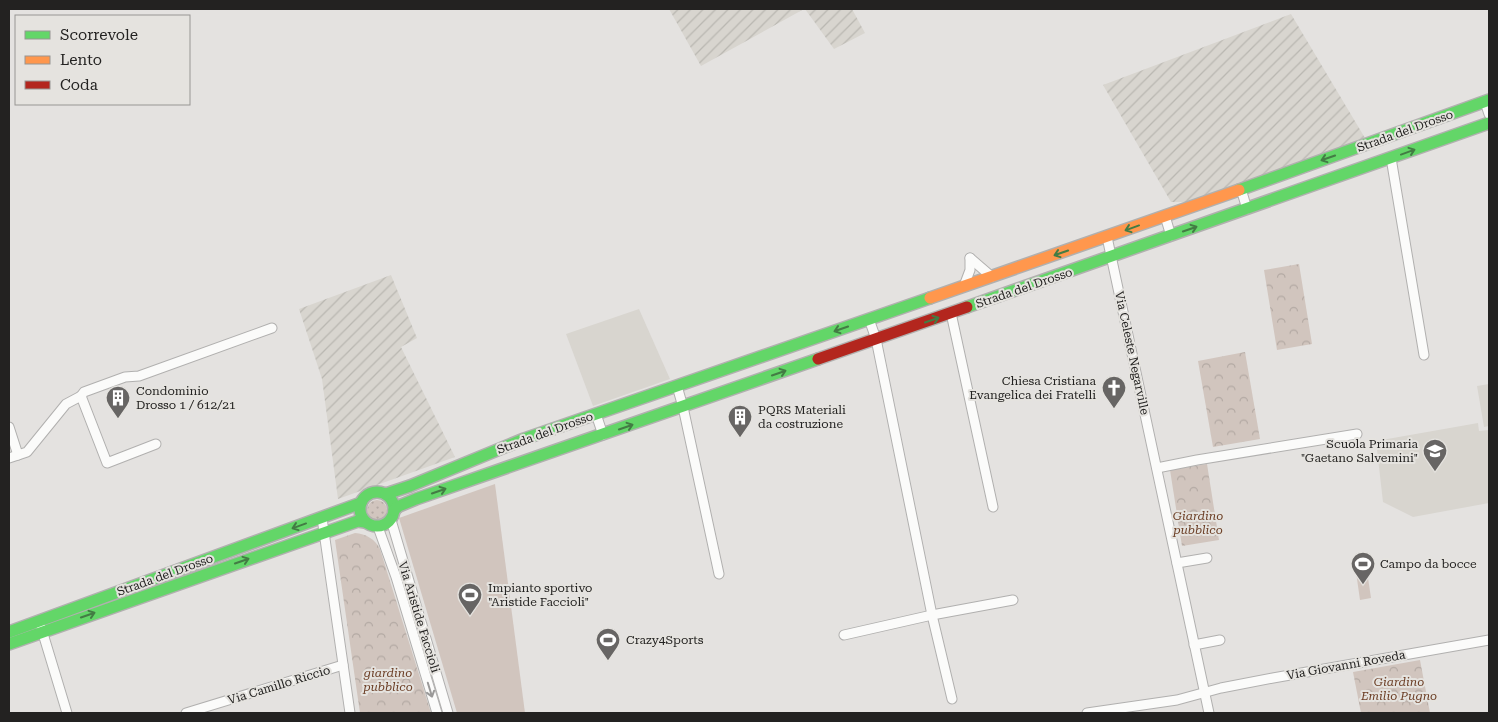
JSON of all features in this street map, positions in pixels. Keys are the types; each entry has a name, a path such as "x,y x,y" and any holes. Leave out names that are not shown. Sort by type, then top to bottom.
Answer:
{"street":[{"name":"Strada del Drosso","path":"386,494 524,439 1107,237 1487,101 1489,114"},
{"name":"Strada del Drosso","path":"392,515 399,506 416,499 1489,123"},
{"name":"Strada del Drosso","path":"1391,158 1424,355"},
{"path":"1241,189 1247,209"},
{"path":"1165,216 1171,236"},
{"name":"Via Celeste Negarville","path":"1107,237 1209,713"},
{"name":"Strada del Drosso","path":"964,286 970,270 970,258 978,267 992,277"},
{"path":"951,313 993,507"},
{"path":"869,319 876,339 932,615 952,699"},
{"path":"9,427 13,457 26,452 66,404 81,396 84,392 120,379 139,376 272,328"},
{"path":"677,386 718,574"},
{"path":"81,396 106,463 156,444"},
{"path":"596,414 603,435"},
{"path":"1156,468 1357,434"},
{"path":"378,492 386,494 392,501 392,515 384,525 374,526 365,522 360,513 364,497 378,492"},
{"name":"Strada del Drosso","path":"9,644 40,626 361,503"},
{"name":"Via Aristide Faccioli","path":"392,515 448,713"},
{"path":"322,518 350,713"},
{"name":"Strada del Drosso","path":"9,632 40,626 358,521 365,522"},
{"name":"Via Aristide Faccioli","path":"378,526 396,577 437,713"},
{"path":"1177,563 1207,558"},
{"path":"844,635 932,615 1013,600"},
{"path":"40,626 67,713"},
{"path":"1194,645 1220,640"},
{"name":"Via Giovanni Roveda","path":"1087,713 1178,700 1273,678 1489,640"},
{"name":"Via Camillo Riccio","path":"186,713 343,665"}],"shaded area":[{"path":"669,9 804,9 701,66"},
{"path":"805,9 852,9 865,33 834,49"},
{"path":"1291,14 1365,138 1192,202 1171,202 1103,85"},
{"path":"391,275 417,338 401,347 455,457 338,499 322,379 299,309"},
{"path":"639,309 670,379 593,406 566,334"},
{"path":"1489,384 1489,426 1484,427 1477,386"},
{"name":"Scuola Primaria \"Gaetano Salvemini\"","path":"1478,423 1479,431 1489,430 1489,503 1413,517 1383,502 1376,441"}],"green space":[{"path":"1299,264 1312,344 1277,350 1264,270"},
{"path":"1245,352 1260,439 1213,447 1198,361"},
{"name":"Giardino pubblico","path":"1207,464 1219,540 1182,546 1170,470"},
{"name":"Impianto sportivo \"Aristide Faccioli\"","path":"495,484 525,713 457,713 399,518"},
{"path":"373,500 381,500 387,506 387,514 381,520 373,520 367,514 367,506"},
{"name":"giardino pubblico","path":"355,533 370,538 376,542 380,549 431,713 360,713 335,540"},
{"name":"Campo da bocce","path":"1367,571 1371,598 1360,600 1356,572"},
{"name":"Giardino Emilio Pugno","path":"1420,660 1430,713 1361,713 1353,672"}],"traffic: fast":[{"path":"1239,190 1489,100"},
{"path":"967,307 1489,123"},
{"path":"386,494 524,439 930,298"},
{"path":"394,510 416,499 818,359"},
{"path":"377,492 384,493 389,497 393,502 394,509 393,516 389,521 384,525 377,526 370,525 365,521 361,516 360,509 361,502 365,497 370,493 377,492"},
{"path":"9,632 361,503"},
{"path":"9,644 358,521 365,522"}],"traffic: slow":[{"path":"930,298 1239,190"}],"traffic: jam":[{"path":"818,359 967,307"}],"place":[{"name":"Chiesa Cristiana Evangelica dei Fratelli","path":"1114,409"},
{"name":"Condominio Drosso 1 / 612/21","path":"118,419"},
{"name":"PQRS Materiali da costruzione","path":"740,438"},
{"name":"Scuola Primaria \"Gaetano Salvemini\"","path":"1435,472"},
{"name":"Campo da bocce","path":"1363,585"},
{"name":"Impianto sportivo \"Aristide Faccioli\"","path":"470,616"},
{"name":"Crazy4Sports","path":"608,661"}]}
